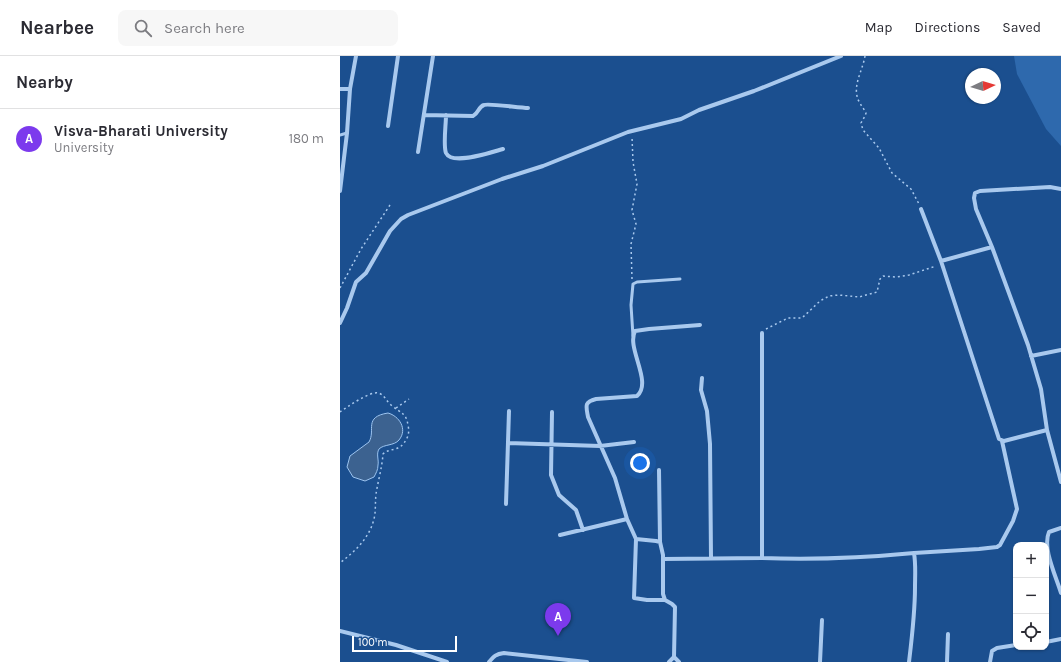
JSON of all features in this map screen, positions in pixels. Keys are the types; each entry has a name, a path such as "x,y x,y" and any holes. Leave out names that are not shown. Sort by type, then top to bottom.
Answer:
{"street":[{"path":"340,191 347,133 350,89 356,56"},
{"path":"388,126 398,56"},
{"path":"418,152 433,56"},
{"path":"340,323 348,308 356,282 366,273 390,231 401,219 502,179 543,166 632,131 680,119 699,110 754,91 841,56"},
{"path":"340,89 350,89"},
{"path":"424,115 476,115 481,106 486,104 528,108"},
{"path":"446,115 445,149 447,155 455,160 503,149"},
{"path":"1061,189 1050,187 980,191 975,193 974,198 976,209 992,247 1031,356 1041,389 1047,430 1061,482"},
{"path":"663,559 762,558 804,560 979,549 1000,545 1013,521 1016,509 1002,441 998,436 941,263 921,209"},
{"path":"941,263 992,247"},
{"path":"669,662 674,657 675,607 665,600 634,598 636,539 627,519 614,478 588,417 586,408 587,403 590,400 596,398 637,396 641,392 642,385 633,343 635,331 700,325"},
{"path":"762,334 762,558"},
{"path":"1031,356 1061,350"},
{"path":"702,378 701,390 707,411 710,444 711,558"},
{"path":"506,504 509,411"},
{"path":"552,412 550,467 553,482 559,495 576,510 583,530"},
{"path":"1002,441 1047,430"},
{"path":"508,443 600,446 634,442"},
{"path":"659,470 660,542 663,559 663,594 665,600"},
{"path":"560,536 627,519"},
{"path":"1061,528 1049,532 1047,540 1048,551 1061,593"},
{"path":"636,539 660,542"},
{"path":"909,662 915,599 916,562 914,553"},
{"path":"820,662 822,620"},
{"path":"340,632 396,645 433,660 447,662"},
{"path":"947,662 948,634"},
{"path":"1049,641 1061,639"},
{"path":"990,662 992,651 997,648 1013,645"},
{"path":"489,662 493,656 504,653 587,662"},
{"path":"674,657 679,662"}],"lane":[{"path":"340,135 347,133"},
{"path":"633,336 631,305 633,284 637,282 680,279"}],"path":[{"path":"865,56 857,85 857,97 866,113 861,123 861,127 869,138 880,148 892,173 911,189 918,200 921,209"},
{"path":"632,131 633,162 636,184 632,210 636,224 631,244 631,274 633,284"},
{"path":"340,288 361,250 390,205"},
{"path":"762,334 766,329 788,318 802,318 820,301 829,296 838,295 862,297 877,292 880,279 883,276 896,277 908,275 941,263"},
{"path":"340,412 363,398 375,393 382,394 392,406 407,417 409,428 408,435 404,443 396,450 384,453 376,497 374,519 365,540 340,563"},
{"path":"396,408 410,399"}],"shaded area":[{"path":"1014,56 1061,56 1061,146 1046,129 1017,74"},
{"path":"388,413 399,420 403,432 402,436 397,442 379,449 378,468 374,477 365,481 353,477 347,467 350,456 369,442 372,424 375,418"}],"place":[{"name":"Visva-Bharati University","path":"558,636"}]}
